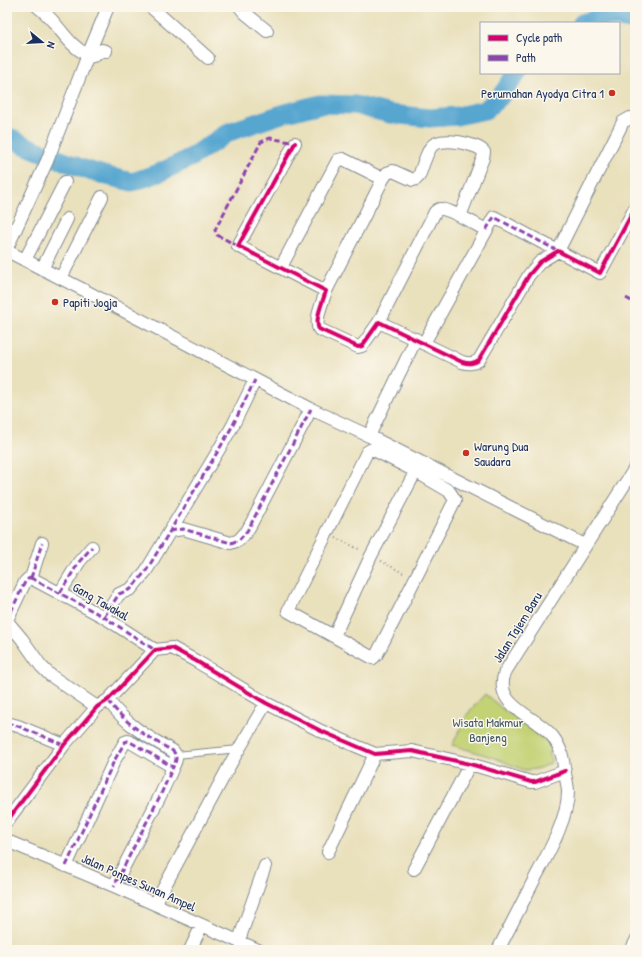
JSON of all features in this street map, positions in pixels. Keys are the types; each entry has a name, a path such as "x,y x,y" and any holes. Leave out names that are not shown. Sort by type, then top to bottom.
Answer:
{"street":[{"path":"38,7 57,25 74,47 87,56 96,55 102,50 106,51"},
{"path":"7,248 47,161 87,56 108,7"},
{"path":"151,7 208,58"},
{"path":"240,7 267,31"},
{"path":"379,322 466,363 472,364 477,362 529,275 540,262 558,251 623,122 630,118 635,120"},
{"path":"460,216 483,158 484,152 481,149 472,145 454,142 436,143 431,147 416,179 412,180 393,171 387,173 326,291 317,320 319,329 360,347 379,322 435,212 438,209 443,209 460,216 486,230"},
{"path":"295,143 238,246 326,291"},
{"path":"281,267 338,160 343,159 383,179"},
{"path":"25,260 65,182"},
{"path":"61,278 102,197"},
{"path":"369,436 420,341 494,216 600,273 635,208"},
{"path":"42,269 67,219"},
{"path":"7,252 61,278 311,409 369,436 418,467 449,491 455,500 453,506 377,654 373,658 367,655 288,610 326,533 370,450 374,449 418,467 585,545"},
{"path":"104,617 119,594 132,589 146,571 233,425 255,380"},
{"path":"170,531 183,529 230,542 239,540 248,532 311,409"},
{"path":"334,636 371,556 418,467"},
{"name":"Jalan Tajem Baru","path":"498,950 550,850 565,810 568,792 564,760 553,736 512,704 505,696 502,688 502,680 505,672 635,468"},
{"path":"42,543 31,578 25,582 7,621 41,666 50,675 97,707"},
{"path":"60,593 79,562 92,547"},
{"name":"Gang Tawakal","path":"31,578 104,617 155,650"},
{"path":"7,821 64,745 97,707 108,700 155,650 172,648 266,703 321,731 375,754 412,751 470,764 531,782 536,782 565,771"},
{"path":"108,700 121,717 144,735 172,751 176,755 176,760 161,794 114,886"},
{"path":"155,904 266,703"},
{"path":"7,723 64,745"},
{"path":"66,866 114,761 125,742 128,741 132,743 173,767"},
{"path":"328,852 375,754"},
{"path":"414,869 470,764"},
{"name":"Jalan Ponpes Sunan Ampel","path":"9,846 66,866 114,886 258,950"},
{"path":"238,940 266,866"},
{"path":"190,950 202,925"}],"lane":[{"path":"176,755 239,750"},
{"path":"628,950 635,936"}],"green space":[{"name":"Wisata Makmur Banjeng","path":"485,694 505,711 528,723 531,728 549,742 551,763 537,769 524,770 495,758 452,745 467,714"}],"waterway":[{"path":"586,22 608,16 635,21"},
{"path":"7,136 24,145 81,168 132,182 159,173 190,158 229,132 282,114 320,104 355,105 390,114 430,118 457,116 485,110 500,97 516,74"}],"marked path":[{"path":"238,246 217,235 215,230 261,142 270,138 295,143"},
{"path":"486,230 494,217 558,251"},
{"path":"626,298 635,303"},
{"path":"104,617 119,594 131,589 146,571 233,425 255,380"},
{"path":"170,531 183,529 231,543 239,540 251,524 311,409"},
{"path":"31,578 42,543"},
{"path":"60,593 79,562 92,547"},
{"path":"31,578 104,617 155,650"},
{"path":"7,620 25,582 31,578"},
{"path":"108,700 129,723 173,751 176,755 173,767"},
{"path":"7,723 64,745"},
{"path":"66,866 114,761 125,742 128,741 173,767 161,794 114,886"}],"cycle path":[{"path":"295,143 238,246 326,291 318,316 319,329 358,347 362,346 379,322 462,362 471,363 479,360 529,275 540,262 558,251 600,273 635,208"},
{"path":"7,821 64,745 97,707 108,700 155,650 172,648 266,703 321,731 375,754 412,751 470,764 531,782 535,782 565,771"}],"place":[{"name":"Perumahan Ayodya Citra 1","path":"612,93"},
{"name":"Papiti Jogja","path":"55,302"},
{"name":"Warung Dua Saudara","path":"466,453"}]}
